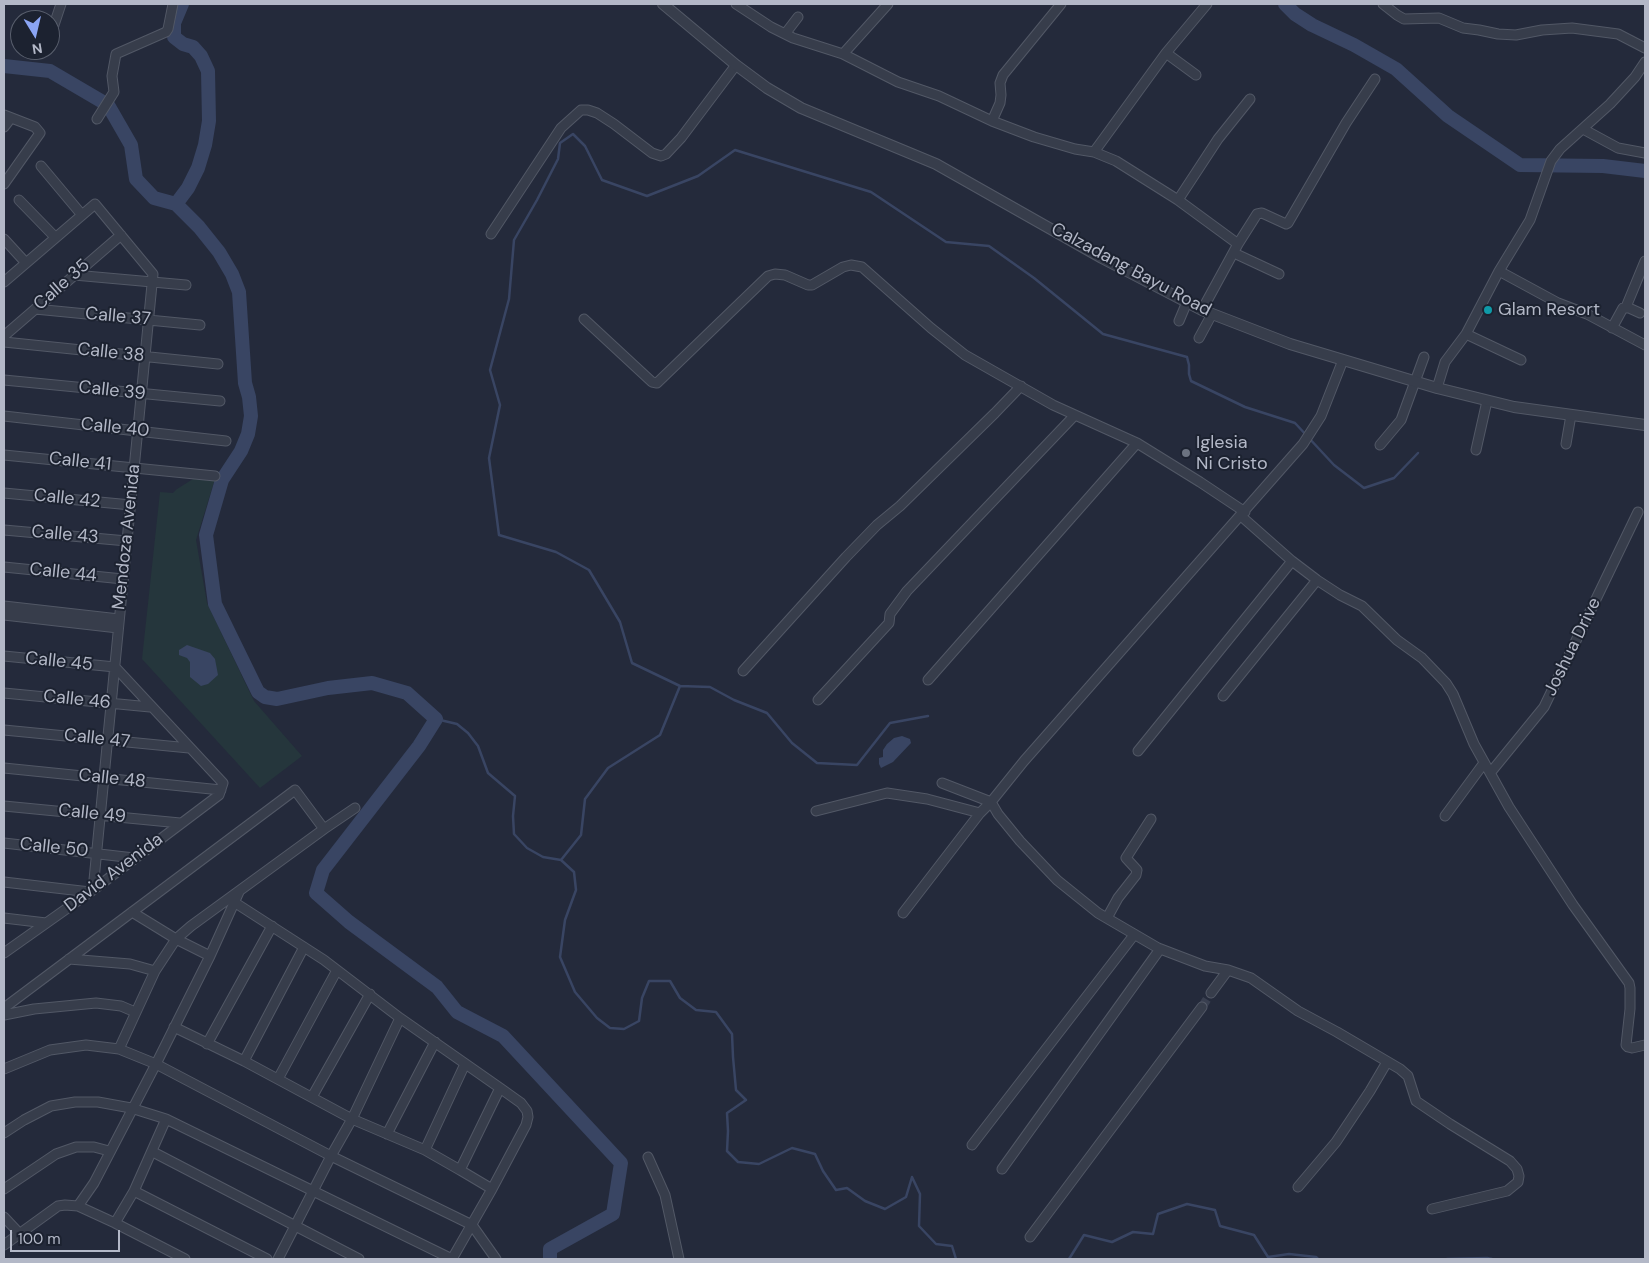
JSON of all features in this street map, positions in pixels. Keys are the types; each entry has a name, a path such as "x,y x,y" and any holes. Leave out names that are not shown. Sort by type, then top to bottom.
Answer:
{"street":[{"path":"102,111 114,92 112,76 116,54 166,32 173,4"},
{"name":"Calzadang Bayu Road","path":"663,4 736,65 767,88 801,108 936,164 1102,258 1202,310 1290,344 1437,388 1514,407 1645,425"},
{"path":"736,4 785,34 843,54 898,82 939,96 992,121 1034,137 1094,152 1125,166 1178,200 1236,249 1279,274"},
{"path":"843,54 888,4"},
{"path":"992,121 1000,103 1000,83 1003,75 1061,4"},
{"path":"1094,152 1166,54 1207,4"},
{"path":"1383,4 1404,19 1439,18 1463,28 1498,34 1572,28 1618,34 1645,48"},
{"path":"785,34 798,17"},
{"path":"1166,54 1196,75"},
{"path":"1437,388 1445,362 1466,334 1499,271 1530,220 1551,161 1560,149 1610,104 1645,62"},
{"path":"491,234 561,128 581,110 597,113 652,153 661,156 666,154 697,117 736,65"},
{"path":"1202,310 1236,249 1259,213 1286,224 1288,223 1346,123 1375,78"},
{"path":"1178,200 1218,139 1250,99"},
{"path":"4,127 7,116 35,126 40,133 4,184"},
{"path":"1583,129 1618,148 1645,153"},
{"path":"4,282 82,215 41,166"},
{"path":"19,200 55,237"},
{"name":"Mendoza Avenida","path":"82,215 95,204 153,274 108,740 91,891"},
{"name":"Calle 35","path":"4,336 121,235"},
{"path":"4,239 26,263"},
{"path":"1612,328 1623,308 1626,308 1645,260"},
{"path":"584,320 652,382 657,383 768,276 775,274 785,275 808,286 843,267 851,265 862,267 966,356 1053,405 1136,443 1200,482 1243,514 1292,561 1340,595 1362,606 1397,640 1422,658 1446,683 1453,694 1462,718 1484,763 1491,772 1509,807 1550,871 1629,983 1630,1002 1626,1045 1632,1048 1645,1045"},
{"path":"1499,271 1558,304 1587,314 1645,345"},
{"path":"74,275 186,285"},
{"path":"1179,321 1187,302"},
{"path":"1626,308 1640,313"},
{"name":"Calle 37","path":"35,309 200,325"},
{"path":"1199,338 1212,314"},
{"path":"1466,334 1521,360"},
{"name":"Calle 38","path":"4,342 218,364"},
{"path":"1380,445 1401,420 1424,357"},
{"path":"903,913 980,813 1024,761 1303,444 1321,416 1343,360"},
{"name":"Calle 39","path":"4,380 220,401"},
{"path":"743,671 858,544 947,460 1021,386"},
{"path":"1476,450 1487,400"},
{"path":"818,700 889,623 890,614 907,591 1075,415"},
{"path":"1566,444 1571,415"},
{"name":"Calle 40","path":"4,416 226,440"},
{"path":"928,680 1136,443"},
{"name":"Calle 41","path":"4,455 215,476"},
{"name":"Calle 42","path":"4,493 131,505"},
{"name":"Joshua Drive","path":"1491,772 1544,707 1638,512"},
{"name":"Calle 43","path":"4,530 127,541"},
{"path":"1138,751 1292,561"},
{"name":"Calle 44","path":"4,567 123,580"},
{"path":"1223,696 1317,580"},
{"path":"4,606 119,623"},
{"path":"4,615 119,623"},
{"name":"Calle 45","path":"4,656 115,667"},
{"path":"115,667 150,707 223,783 221,790"},
{"name":"Calle 46","path":"4,693 150,707"},
{"name":"Calle 47","path":"4,730 190,748"},
{"path":"1445,816 1484,763"},
{"name":"Calle 48","path":"4,768 221,790"},
{"path":"942,783 991,802 998,814 1020,841 1057,880 1090,908 1160,949 1205,966 1228,970 1251,978 1298,1012 1338,1032 1400,1069 1408,1076 1416,1101 1510,1161 1518,1169 1518,1182 1507,1191 1432,1209"},
{"name":"David Avenida","path":"4,953 91,891 219,795 221,790"},
{"path":"4,1008 295,790 324,829"},
{"path":"816,811 887,793 927,799 980,813"},
{"name":"Calle 49","path":"4,806 180,824"},
{"path":"119,1049 155,971 176,939 191,926 355,808"},
{"path":"1107,918 1118,898 1136,875 1136,870 1126,858 1151,819"},
{"name":"Calle 50","path":"4,843 134,858"},
{"path":"4,882 91,891"},
{"path":"78,1206 94,1183 131,1108 156,1064 210,956 239,892"},
{"path":"4,1133 51,1106 75,1102 98,1102 131,1108 166,1119 452,1259 526,1125 527,1111 521,1103 400,1018 337,970 234,902"},
{"path":"132,912 176,939 210,956"},
{"path":"4,918 46,923"},
{"path":"207,1044 272,926"},
{"path":"972,1145 1134,935"},
{"path":"244,1061 304,947"},
{"path":"1002,1169 1160,949"},
{"path":"69,959 130,964 155,971"},
{"path":"278,1079 337,970"},
{"path":"1211,993 1228,970"},
{"path":"312,1097 370,994"},
{"path":"4,1015 34,1009 96,1003 121,1006 136,1012"},
{"path":"1030,1238 1202,1007"},
{"path":"278,1259 352,1119 400,1018"},
{"path":"174,1027 244,1061 352,1119 425,1150 492,1189"},
{"path":"387,1134 435,1042"},
{"path":"4,1069 14,1063 50,1050 86,1046 119,1049 156,1064 331,1156 472,1225 496,1259"},
{"path":"1298,1187 1336,1142 1387,1062"},
{"path":"425,1150 465,1064"},
{"path":"460,1170 500,1088"},
{"path":"115,1224 153,1152 166,1119"},
{"path":"4,1189 56,1154 76,1147 94,1146 109,1151"},
{"path":"153,1152 359,1259"},
{"path":"648,1157 665,1195 679,1259"},
{"path":"134,1190 267,1259"},
{"path":"4,1245 58,1206 78,1206 185,1259"},
{"path":"4,1217 19,1233"}],"shaded area":[{"path":"193,479 215,479 196,540 207,603 254,701 302,756 260,788 142,659 160,492 173,493"}],"water":[{"path":"187,645 210,653 215,659 218,675 208,684 201,686 190,677 190,662 187,658 179,655 179,650"},
{"path":"902,736 910,739 911,743 893,762 881,768 879,758 883,757 883,750 894,738"}],"waterway":[{"path":"176,204 188,188 198,168 205,145 209,121 208,71 201,56 193,47 183,44 174,37 174,23 182,4"},
{"path":"1285,4 1295,14 1312,25 1354,45 1396,69 1448,116 1520,165 1603,166 1645,171"},
{"path":"4,66 50,71 108,105 131,145 136,179 154,198 176,204 199,227 219,252 232,274 239,292 245,383 251,416 248,434 241,451 222,480 206,535 215,604 258,692 265,697 277,699 328,688 372,683 407,693 436,719 419,746 323,870 316,893 349,922 437,987 457,1012 503,1036 621,1163 613,1214 550,1249 550,1259"},
{"path":"561,860 581,835 585,799 608,768 660,735 680,686 632,663 620,622 589,570 556,552 499,535 489,458 500,405 490,370 509,299 514,240 558,159 560,143 573,134 585,146 602,180 647,196 698,176 735,150 871,192 946,242 989,246 1034,278 1103,334 1187,357 1191,381 1245,407 1295,423 1334,465 1364,488 1394,478 1418,453"},
{"path":"680,686 710,687 734,700 767,713 792,743 817,763 857,765 890,723 928,716"},
{"path":"436,719 457,724 468,733 478,746 488,773 515,796 514,834 527,848 543,857 561,860 574,872 576,890 565,920 560,957 575,992 597,1018 610,1028 624,1029 639,1021 642,998 649,981 670,981 680,998 696,1010 716,1012 732,1034 736,1090 746,1100 727,1113 727,1151 738,1162 759,1164 792,1148 815,1154 823,1171 836,1190 847,1188 865,1201 885,1209 906,1197 912,1177 920,1194 919,1226 936,1244 952,1246 956,1259"},
{"path":"1069,1259 1084,1235 1112,1242 1133,1232 1153,1234 1158,1214 1187,1204 1215,1210 1220,1226 1254,1235 1268,1257 1289,1254 1316,1257 1318,1259"},
{"path":"1447,1259 1492,1259"}],"tunnel":[{"path":"1202,1007 1211,993"}],"place":[{"name":"Glam Resort","path":"1488,310"},
{"name":"Iglesia Ni Cristo","path":"1186,453"}]}
